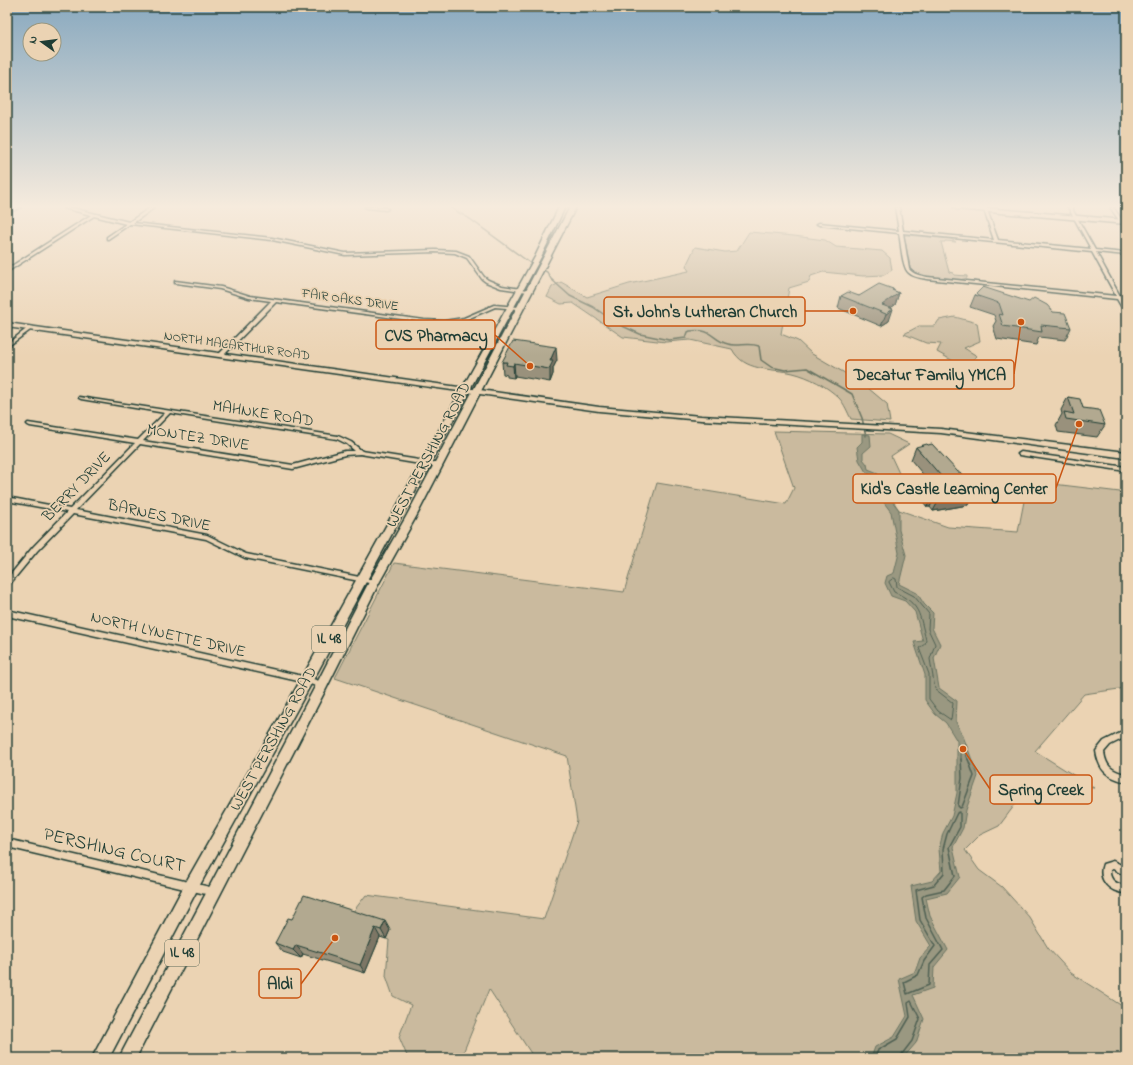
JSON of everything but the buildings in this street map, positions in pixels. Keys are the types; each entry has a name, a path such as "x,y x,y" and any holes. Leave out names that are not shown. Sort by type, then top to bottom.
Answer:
{"main road":[{"name":"WEST PERSHING ROAD","path":"127,1058 322,686 341,645 374,582 438,465 509,307 538,257"},
{"name":"WEST PERSHING ROAD","path":"100,1058 191,887 307,680 404,502 519,308 547,257"},
{"path":"389,556 385,554 400,518 404,502"},
{"name":"IL 48","path":"104,1058 112,1037"}],"street":[{"path":"7,272 30,257"},
{"path":"467,257 483,278 487,281 501,287 528,291"},
{"path":"906,257 910,273 919,276 1119,297 1124,296"},
{"path":"1097,257 1126,311"},
{"name":"FAIR OAKS DRIVE","path":"176,282 215,287 248,297 379,315 444,322 464,319 494,306 519,308"},
{"path":"221,355 275,300"},
{"name":"NORTH MACARTHUR ROAD","path":"7,325 580,406 662,415 901,428 967,434 1126,455"},
{"path":"7,346 31,328"},
{"name":"MAHNKE ROAD","path":"81,398 338,438 349,443 360,452 438,465"},
{"name":"BERRY DRIVE","path":"7,583 35,549 168,412"},
{"name":"MONTEZ DRIVE","path":"30,424 292,467 345,453 360,452"},
{"path":"1021,454 1126,469"},
{"name":"BARNES DRIVE","path":"7,499 207,537 245,556 374,582"},
{"name":"NORTH LYNETTE DRIVE","path":"7,613 307,680 322,686"},
{"path":"1126,733 1107,743 1100,751 1101,759 1108,771 1115,776 1126,778"},
{"name":"PERSHING COURT","path":"7,843 214,892"},
{"path":"1126,872 1113,865 1106,867 1105,873 1108,881 1113,885 1120,889 1126,889"}],"shaded area":[{"path":"690,257 889,257 892,270 884,275 863,276 823,272 811,276 809,282 789,288 781,334 798,341 812,354 862,383 887,404 890,422 851,419 841,400 823,386 793,373 759,368 751,365 744,362 732,349 690,340 666,342 623,337 573,303 561,304 547,297 552,287 561,282 587,297 629,284 689,271 686,266"},
{"path":"908,257 945,257 949,272 953,273 954,275 967,276 967,278 960,280 919,275 911,271"},
{"path":"955,317 977,323 980,341 964,348 977,356 969,363 955,362 937,352 941,344 926,343 904,334 919,326 935,326 939,320"},
{"path":"774,431 888,434 909,444 891,456 904,484 886,490 899,510 948,527 1018,532 1028,481 1120,492 1126,508 1126,688 1084,694 1035,751 1094,788 1038,783 1023,794 999,826 980,835 965,850 979,870 1002,887 1030,918 1048,948 1071,973 1122,1006 1126,1012 1126,1058 534,1058 489,989 461,1058 414,1058 407,1056 399,1037 411,1005 393,996 386,976 389,940 386,939 389,930 349,917 366,895 544,919 577,821 567,756 335,678 394,563 624,592 657,483 786,504 794,488"}],"water":[{"path":"862,434 870,435 871,446 863,453 863,459 867,464 868,469 878,473 878,479 888,496 899,510 899,530 906,555 899,584 917,593 924,604 933,613 932,628 940,644 934,658 939,688 957,701 956,722 963,736 978,776 966,810 963,828 953,847 960,877 947,893 926,898 930,916 948,950 934,967 933,988 913,995 924,1019 916,1043 903,1058 871,1058 875,1047 894,1037 907,1016 899,979 915,972 920,958 931,946 916,921 911,886 932,881 941,871 939,849 943,833 952,816 957,793 957,741 946,723 935,714 925,700 925,675 914,642 923,641 915,612 905,601 891,596 885,583 887,576 894,573 899,553 891,512 885,504 871,475 866,472 859,460 857,447 862,442"}],"waterway":[{"path":"521,257 547,272 551,279 570,296 593,307 618,324 640,334 669,340 686,338 688,332 690,331 704,331 718,340 728,344 751,344 759,346 761,360 771,367 785,370 807,368 852,394 862,418 866,436"}],"place":[{"name":"St. John's Lutheran Church","path":"853,311"},
{"name":"Decatur Family YMCA","path":"1021,322"},
{"name":"CVS Pharmacy","path":"530,366"},
{"name":"Kid's Castle Learning Center","path":"1079,424"},
{"name":"Spring Creek","path":"963,749"},
{"name":"Aldi","path":"335,938"}]}
